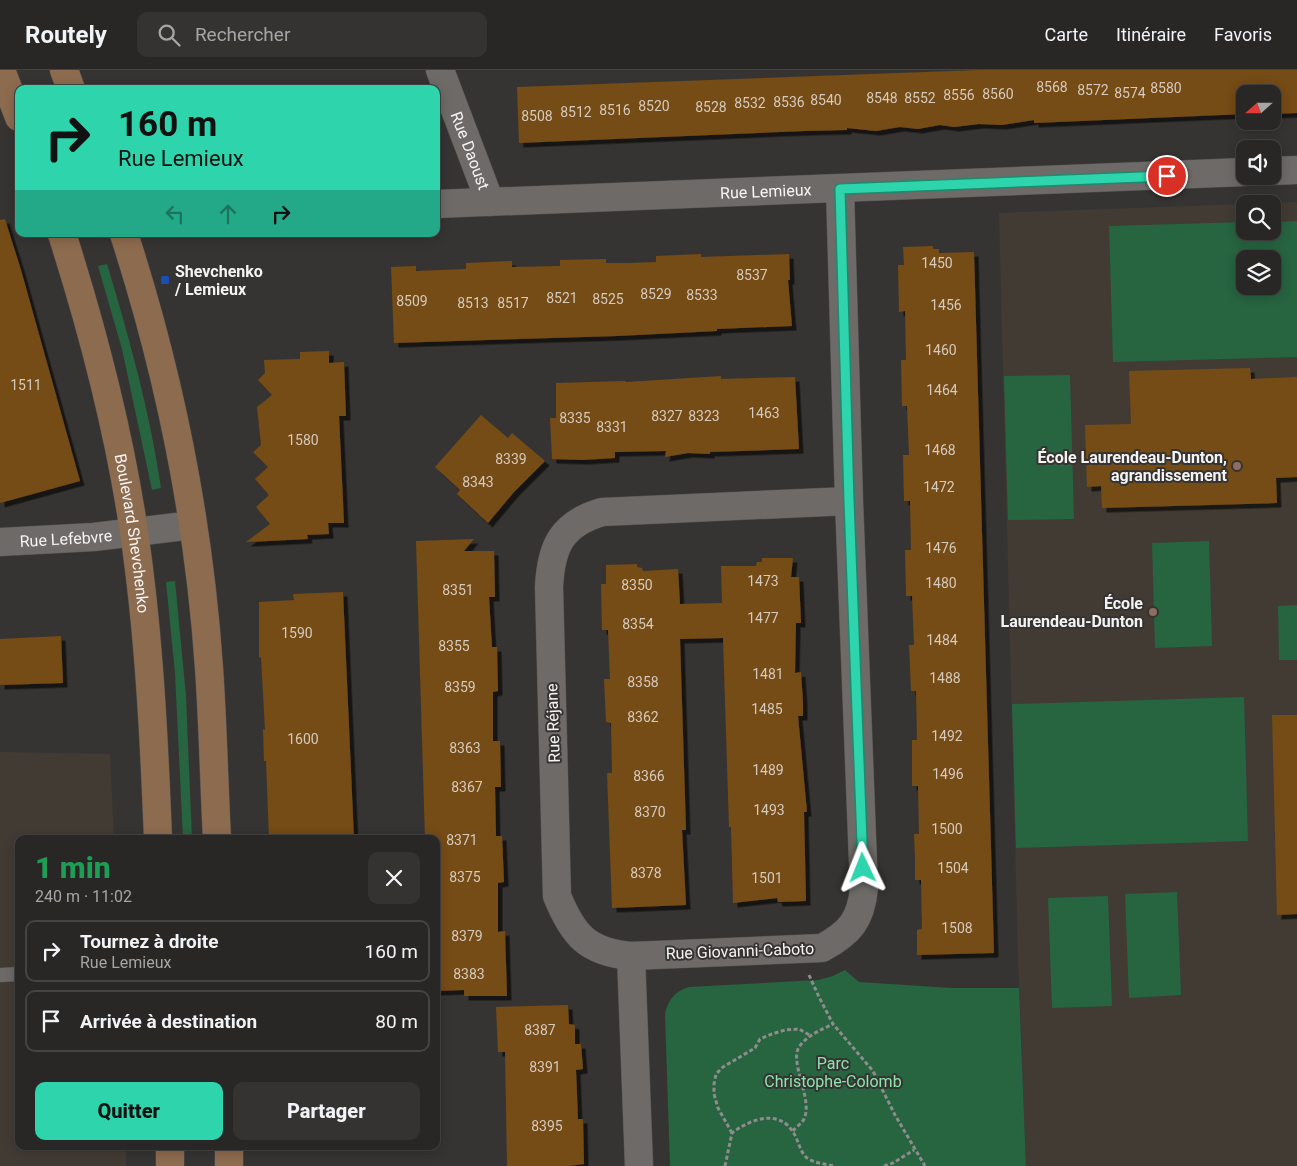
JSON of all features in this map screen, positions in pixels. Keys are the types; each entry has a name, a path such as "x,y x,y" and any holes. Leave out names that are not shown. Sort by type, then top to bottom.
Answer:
{"street":[{"path":"1,70 15,107"},
{"path":"64,70 70,85"},
{"name":"Rue Daoust","path":"440,70 490,202"},
{"path":"1281,171 1297,170"},
{"name":"Rue Lemieux","path":"440,204 1236,172"},
{"name":"Rue Giovanni-Caboto","path":"631,956 822,948 848,931 862,905 864,888 849,501 840,189"},
{"name":"Boulevard Shevchenko","path":"63,237 89,326 113,419 134,533 148,663 158,835"},
{"path":"125,237 165,382 193,525 210,668 217,835"},
{"name":"Rue Réjane","path":"631,956 611,954 590,945 570,923 557,896 549,587 550,568 558,544 573,524 588,516 602,512 849,501"},
{"name":"Rue Lefebvre","path":"0,542 94,537 193,525"},
{"path":"631,956 639,1166"},
{"path":"170,1150 170,1166"},
{"path":"228,1150 229,1166"}],"lane":[{"path":"0,975 15,974"}],"path":[{"path":"799,950 818,997 833,1024 873,1071 925,1166"},
{"path":"793,1131 804,1120 805,1113 805,1095 797,1060 798,1049 810,1036 833,1024"},
{"path":"732,1134 718,1108 714,1094 716,1074 723,1067 755,1048 760,1039 772,1034 785,1030 799,1029 810,1036"},
{"path":"725,1166 732,1134 739,1128 762,1118 773,1118 793,1131 806,1157 819,1163 834,1166"},
{"path":"884,1166 915,1150"}],"shaded area":[{"name":"École Laurendeau-Dunton","path":"1297,202 1297,1166 1026,1166 1018,958 999,213 1236,204 1236,240 1281,240 1281,203"},
{"path":"0,752 110,754 114,835 15,835 15,1150 126,1150 126,1166 0,1166"}],"green space":[{"path":"1297,221 1297,357 1113,362 1109,226 1236,222 1236,240 1281,240 1281,222"},
{"path":"107,264 131,347 151,431 161,488 152,490 122,349 98,266"},
{"path":"1070,375 1074,519 1008,520 1004,376"},
{"path":"1209,541 1212,646 1155,648 1152,543"},
{"path":"175,581 186,696 192,835 183,835 175,673 166,582"},
{"path":"1297,605 1297,660 1279,660 1278,606"},
{"path":"1244,697 1248,841 1016,848 1012,704"},
{"path":"1177,892 1181,995 1129,998 1125,894"},
{"path":"1108,896 1112,1006 1052,1008 1048,898"},
{"name":"Parc Christophe-Colomb","path":"845,970 859,982 952,988 1019,988 1026,1166 670,1166 665,1014 668,1004 673,997 689,987 818,980"}],"building":[{"path":"979,70 1297,70 1297,113 1281,114 1281,85 1236,85 1236,114 1034,123 1034,120 1002,125 979,124 954,127 940,125 918,129 900,127 876,131 847,128 847,130 519,143 517,87"},
{"path":"5,219 80,481 0,503 0,220"},
{"path":"933,246 933,249 939,249 939,253 974,252 994,953 917,955 917,930 922,929 921,880 915,880 914,834 919,834 918,786 912,786 912,740 917,740 916,691 911,691 909,645 914,645 912,596 906,596 905,550 911,550 910,501 904,501 903,455 909,455 907,406 902,406 901,360 906,360 905,311 899,312 898,265 904,265 903,247"},
{"path":"701,254 701,257 789,254 790,280 788,280 792,326 617,336 394,343 391,267 416,266 416,271 466,269 466,263 512,261 512,267 560,266 560,260 606,259 606,263 656,262 656,256"},
{"path":"329,351 329,363 344,362 346,416 339,416 344,523 328,523 329,534 307,535 308,539 246,542 270,524 256,507 269,495 255,479 268,467 253,452 261,445 257,407 272,395 258,380 265,373 264,360 300,359 300,352"},
{"path":"1250,368 1251,379 1297,377 1297,477 1276,478 1277,503 1102,508 1101,486 1087,487 1085,425 1131,424 1129,371"},
{"path":"721,376 721,379 795,377 799,449 710,452 710,454 688,453 665,457 666,451 615,452 615,458 552,459 550,418 556,418 556,383 626,382"},
{"path":"481,415 508,438 512,433 545,461 514,492 488,523 457,494 460,490 435,467"},
{"path":"474,539 464,551 494,551 495,597 489,597 492,647 497,647 498,691 493,692 493,741 500,741 501,787 495,787 496,836 502,836 504,882 498,883 498,932 505,931 507,996 464,996 464,990 440,991 440,835 425,835 416,541"},
{"path":"762,558 793,558 791,577 799,577 801,623 796,623 795,673 801,672 803,702 803,716 798,716 807,812 804,812 806,901 778,902 777,898 733,903 723,638 680,639 686,830 682,830 686,905 612,908 607,773 612,773 611,723 606,722 604,679 610,679 608,630 602,630 601,584 606,584 606,565 637,564 637,567 642,568 643,571 678,569 680,604 722,603 721,566 756,566 757,562 762,562"},
{"path":"343,592 354,835 269,835 266,761 264,761 263,729 265,730 261,657 259,658 259,602 294,600 293,594"},
{"path":"61,636 63,683 0,685 0,639"},
{"path":"1272,715 1297,715 1297,914 1277,915"},
{"path":"568,1005 569,1024 575,1025 575,1044 581,1044 583,1069 576,1070 578,1119 583,1119 584,1164 569,1166 507,1166 505,1052 498,1052 496,1007"}],"place":[{"name":"Shevchenko / Lemieux","path":"165,280"},
{"name":"École Laurendeau-Dunton, agrandissement","path":"1237,466"},
{"name":"École Laurendeau-Dunton","path":"1153,612"}],"route":[{"path":"863,868 849,501 840,189 1167,176"}]}
